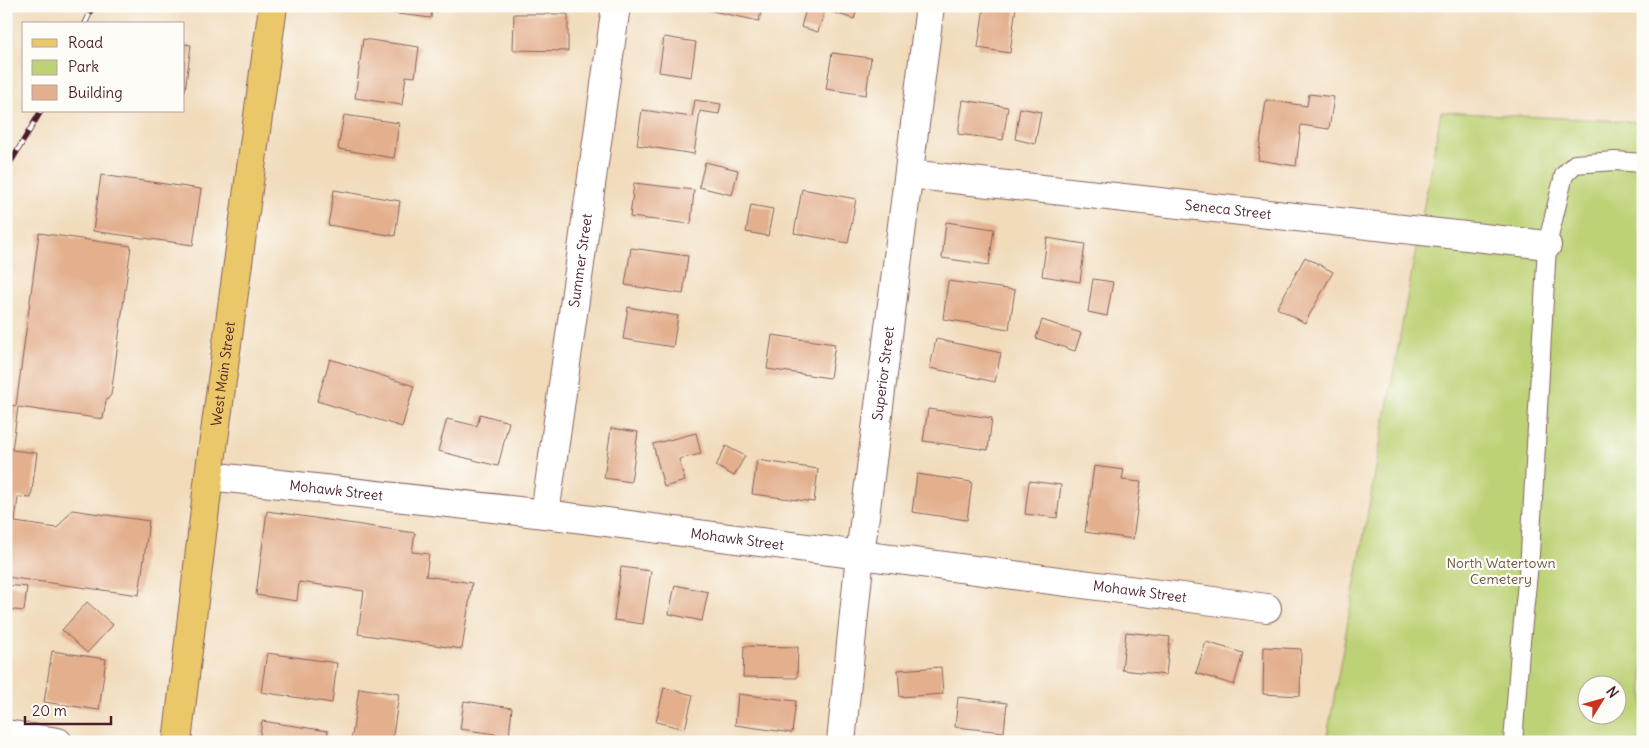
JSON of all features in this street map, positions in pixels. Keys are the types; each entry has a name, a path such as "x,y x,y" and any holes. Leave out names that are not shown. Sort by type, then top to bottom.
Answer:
{"main road":[{"name":"West Main Street","path":"177,742 209,476 273,6"}],"street":[{"name":"Summer Street","path":"545,514 616,6"},
{"name":"Superior Street","path":"841,742 860,555 930,6"},
{"name":"Seneca Street","path":"909,174 1547,246"},
{"name":"Mohawk Street","path":"209,476 545,514 1267,608"},
{"path":"6,734 58,742"}],"lane":[{"path":"1513,742 1530,554 1547,246 1564,175 1575,164 1615,161 1643,163"}],"green space":[{"name":"North Watertown Cemetery","path":"1441,112 1643,122 1643,742 1326,742"}],"building":[{"path":"357,6 432,6 431,18 356,9"},
{"path":"689,6 762,6 759,21"},
{"path":"807,6 858,6 854,19 825,10 818,32 801,27"},
{"path":"984,6 1016,6 1010,53 978,48"},
{"path":"514,14 568,14 568,51 513,50"},
{"path":"664,37 696,42 691,77 659,72"},
{"path":"363,39 419,47 415,77 406,76 402,105 355,98"},
{"path":"185,44 191,45 185,91"},
{"path":"832,53 871,58 866,95 826,89"},
{"path":"1309,94 1334,97 1329,129 1301,125 1296,166 1258,160 1266,100 1307,106"},
{"path":"695,100 721,104 719,114 700,111 694,154 637,145 642,110 692,117"},
{"path":"963,100 1008,107 1003,140 958,134"},
{"path":"1020,108 1041,112 1035,144 1015,139"},
{"path":"344,115 399,123 394,158 338,149"},
{"path":"705,162 738,170 732,195 699,187"},
{"path":"101,175 201,189 193,245 93,231"},
{"path":"634,183 694,190 691,224 630,217"},
{"path":"802,189 856,199 848,243 794,233"},
{"path":"334,190 400,201 395,236 328,225"},
{"path":"751,205 773,209 768,236 746,232"},
{"path":"946,222 994,229 989,265 942,258"},
{"path":"39,233 131,246 111,395 106,401 103,419 18,407 12,450 37,453 31,498 18,497 15,522 57,528 72,510 149,521 139,595 6,577 6,404 16,406"},
{"path":"1047,238 1085,244 1080,282 1042,276"},
{"path":"631,248 688,256 683,294 625,285"},
{"path":"1305,257 1333,272 1305,323 1277,308"},
{"path":"1093,279 1113,282 1107,316 1088,312"},
{"path":"948,281 1015,290 1009,329 943,319"},
{"path":"628,307 678,316 673,347 623,339"},
{"path":"1042,320 1081,333 1075,351 1036,338"},
{"path":"772,335 835,344 830,378 767,369"},
{"path":"936,339 1001,353 995,382 930,368"},
{"path":"330,359 414,386 402,427 317,401"},
{"path":"928,409 992,418 988,450 923,441"},
{"path":"480,414 509,422 498,466 438,451 447,419 477,426"},
{"path":"611,428 638,432 631,482 604,478"},
{"path":"696,433 701,454 679,459 685,481 664,487 653,444"},
{"path":"726,446 745,456 734,476 716,466"},
{"path":"757,460 818,469 814,502 752,494"},
{"path":"1094,466 1124,470 1122,480 1141,482 1133,539 1085,532"},
{"path":"917,474 972,482 967,520 912,512"},
{"path":"1029,481 1061,485 1057,518 1025,514"},
{"path":"267,511 415,533 412,552 429,554 426,576 472,583 462,649 358,634 364,591 299,582 297,601 256,595"},
{"path":"621,567 651,571 643,624 614,620"},
{"path":"6,585 27,587 24,611 6,609"},
{"path":"675,585 708,592 702,621 669,614"},
{"path":"87,602 113,625 87,653 62,630"},
{"path":"1126,632 1170,637 1166,675 1122,670"},
{"path":"1206,642 1243,653 1234,685 1196,673"},
{"path":"744,646 798,647 797,678 743,677"},
{"path":"1264,647 1301,649 1300,696 1263,694"},
{"path":"52,651 106,659 99,710 44,702"},
{"path":"267,653 337,663 332,703 261,692"},
{"path":"941,667 943,694 900,697 898,670"},
{"path":"359,688 399,694 392,742 351,742"},
{"path":"664,688 693,695 685,729 656,722"},
{"path":"738,694 796,701 792,733 735,725"},
{"path":"958,697 1007,703 1004,732 955,727"},
{"path":"464,701 512,708 509,736 460,729"},
{"path":"262,721 328,731 326,742 259,742"}],"railway":[{"path":"86,22 93,6"},
{"path":"6,170 40,112"}]}
